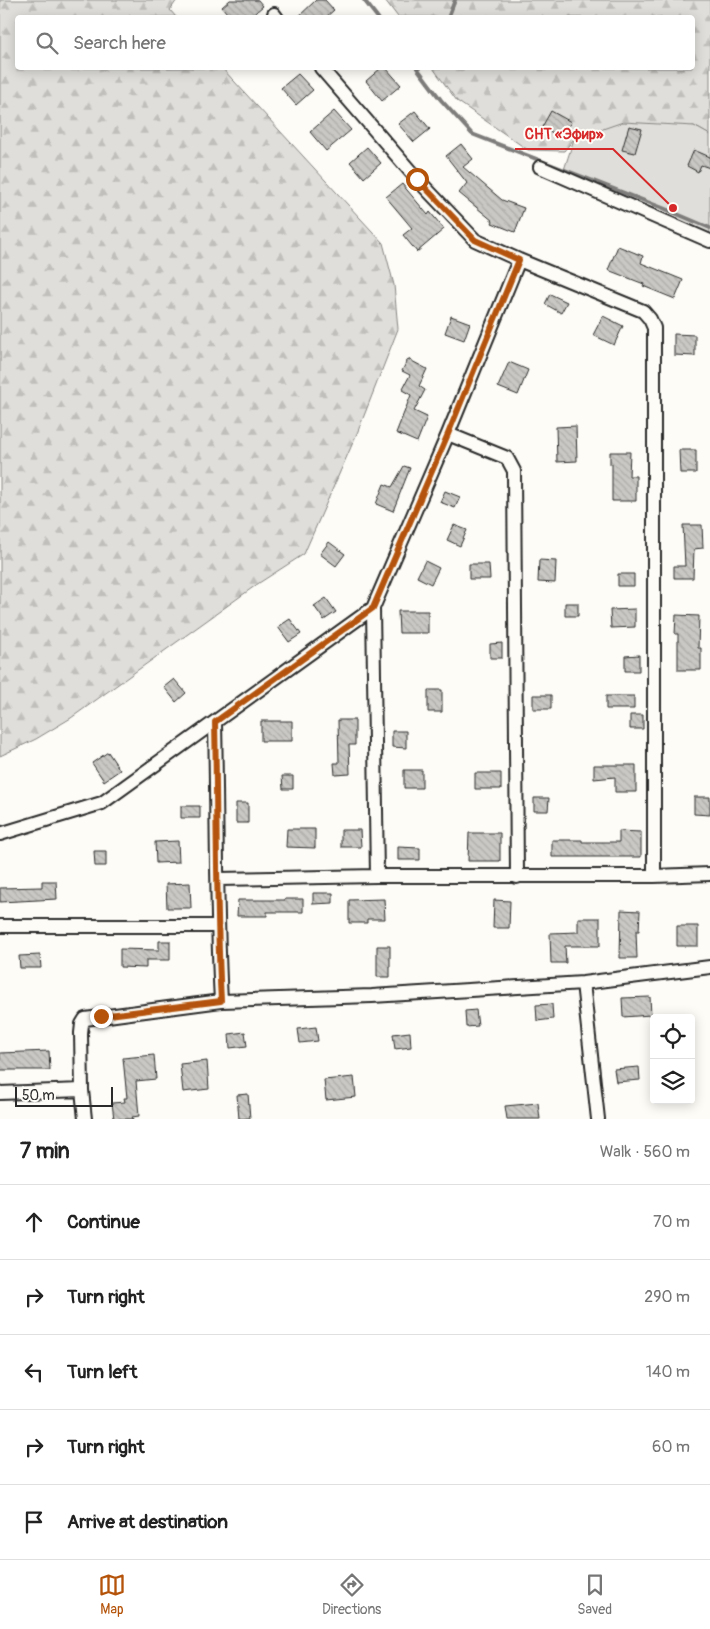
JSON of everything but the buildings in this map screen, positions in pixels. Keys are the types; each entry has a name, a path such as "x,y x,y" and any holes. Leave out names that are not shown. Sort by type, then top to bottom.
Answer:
{"street":[{"path":"323,70 417,179 475,240 643,312 650,319 654,328 654,876"},
{"path":"540,167 710,241"},
{"path":"377,876 373,608 448,434 519,260"},
{"path":"448,434 507,458 514,471 516,877"},
{"path":"0,834 102,803 373,608"},
{"path":"215,722 217,926 221,1001"},
{"path":"218,879 710,874"},
{"path":"0,926 217,926"},
{"path":"85,1119 82,1090 81,1033 82,1024 85,1019 221,1001 372,996 583,983 710,967"},
{"path":"583,983 598,1119"},
{"path":"0,1092 82,1090"}],"green space":[{"path":"0,0 177,0 170,10 174,15 15,15 15,70 224,70 383,243 394,285 398,329 358,431 304,554 259,583 71,718 36,739 0,756"},
{"path":"385,0 710,0 710,135 694,126 574,139 564,151 528,150 457,101 434,70 695,70 695,15 396,15"},
{"path":"623,122 694,126 710,135 710,239 562,176 574,139"}],"waterway":[{"path":"364,0 376,15"},
{"path":"449,15 455,0"},
{"path":"418,70 441,100 472,134 710,228"}],"place":[{"name":"СНТ «Эфир»","path":"673,208"}],"route":[{"path":"101,1016 221,1001 217,926 215,722 373,608 448,434 519,260 475,240 417,179"}]}
